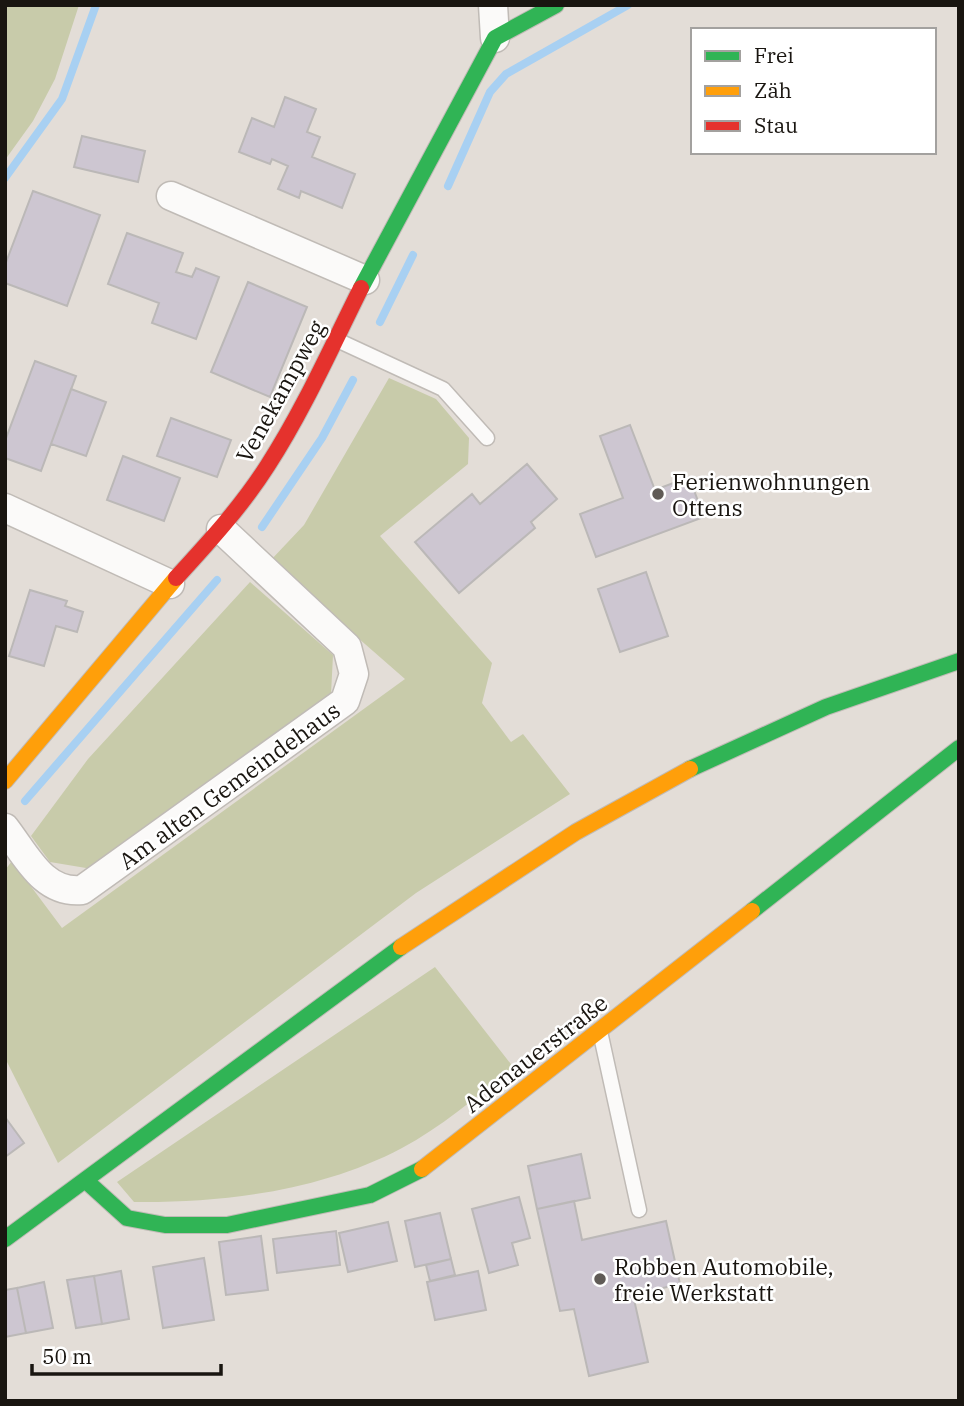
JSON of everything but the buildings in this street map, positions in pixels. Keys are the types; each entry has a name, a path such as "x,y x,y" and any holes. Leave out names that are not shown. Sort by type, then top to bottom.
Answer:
{"street":[{"path":"493,5 495,38 556,5"},
{"name":"Venekampweg","path":"5,781 170,584 221,530 267,467 300,411 365,280 495,38"},
{"path":"171,196 365,280"},
{"path":"5,509 170,584"},
{"name":"Am alten Gemeindehaus","path":"5,828 46,880 56,888 82,890 345,701 354,674 347,647 221,530"},
{"path":"5,1239 283,1030 482,890 570,834 679,773 766,731 959,661"},
{"name":"Adenauerstraße","path":"85,1180 127,1218 165,1225 227,1225 370,1195 429,1166 959,748"}],"lane":[{"path":"336,339 443,388 487,438"},
{"path":"600,1031 639,1210"}],"green space":[{"path":"5,5 79,5 55,79 33,121 5,160"},
{"path":"389,378 436,399 469,438 468,464 380,536 492,663 482,703 511,742 523,734 570,794 416,893 58,1163 5,1058 5,870 12,861 62,928 405,679 270,561 304,525"},
{"path":"250,582 333,655 331,694 92,869 50,862 31,836 88,759"},
{"path":"435,967 514,1068 431,1130 371,1163 339,1175 271,1192 202,1200 134,1202 117,1182"}],"waterway":[{"path":"5,178 62,99 96,5"},
{"path":"448,186 490,92 506,74 628,5"},
{"path":"380,322 413,255"},
{"path":"262,527 322,438 353,380"},
{"path":"25,801 217,580"}],"traffic: fast":[{"path":"361,288 495,38 556,5"},
{"path":"690,769 826,707 959,661"},
{"path":"752,911 959,748"},
{"path":"5,1239 401,947"},
{"path":"85,1180 127,1218 165,1225 227,1225 370,1195 422,1169"}],"traffic: slow":[{"path":"5,781 176,578"},
{"path":"401,947 576,832 690,769"},
{"path":"422,1169 752,911"}],"traffic: jam":[{"path":"176,578 236,509 268,465 305,400 361,288"}],"place":[{"name":"Ferienwohnungen Ottens","path":"658,494"},
{"name":"Robben Automobile, freie Werkstatt","path":"600,1279"}]}
